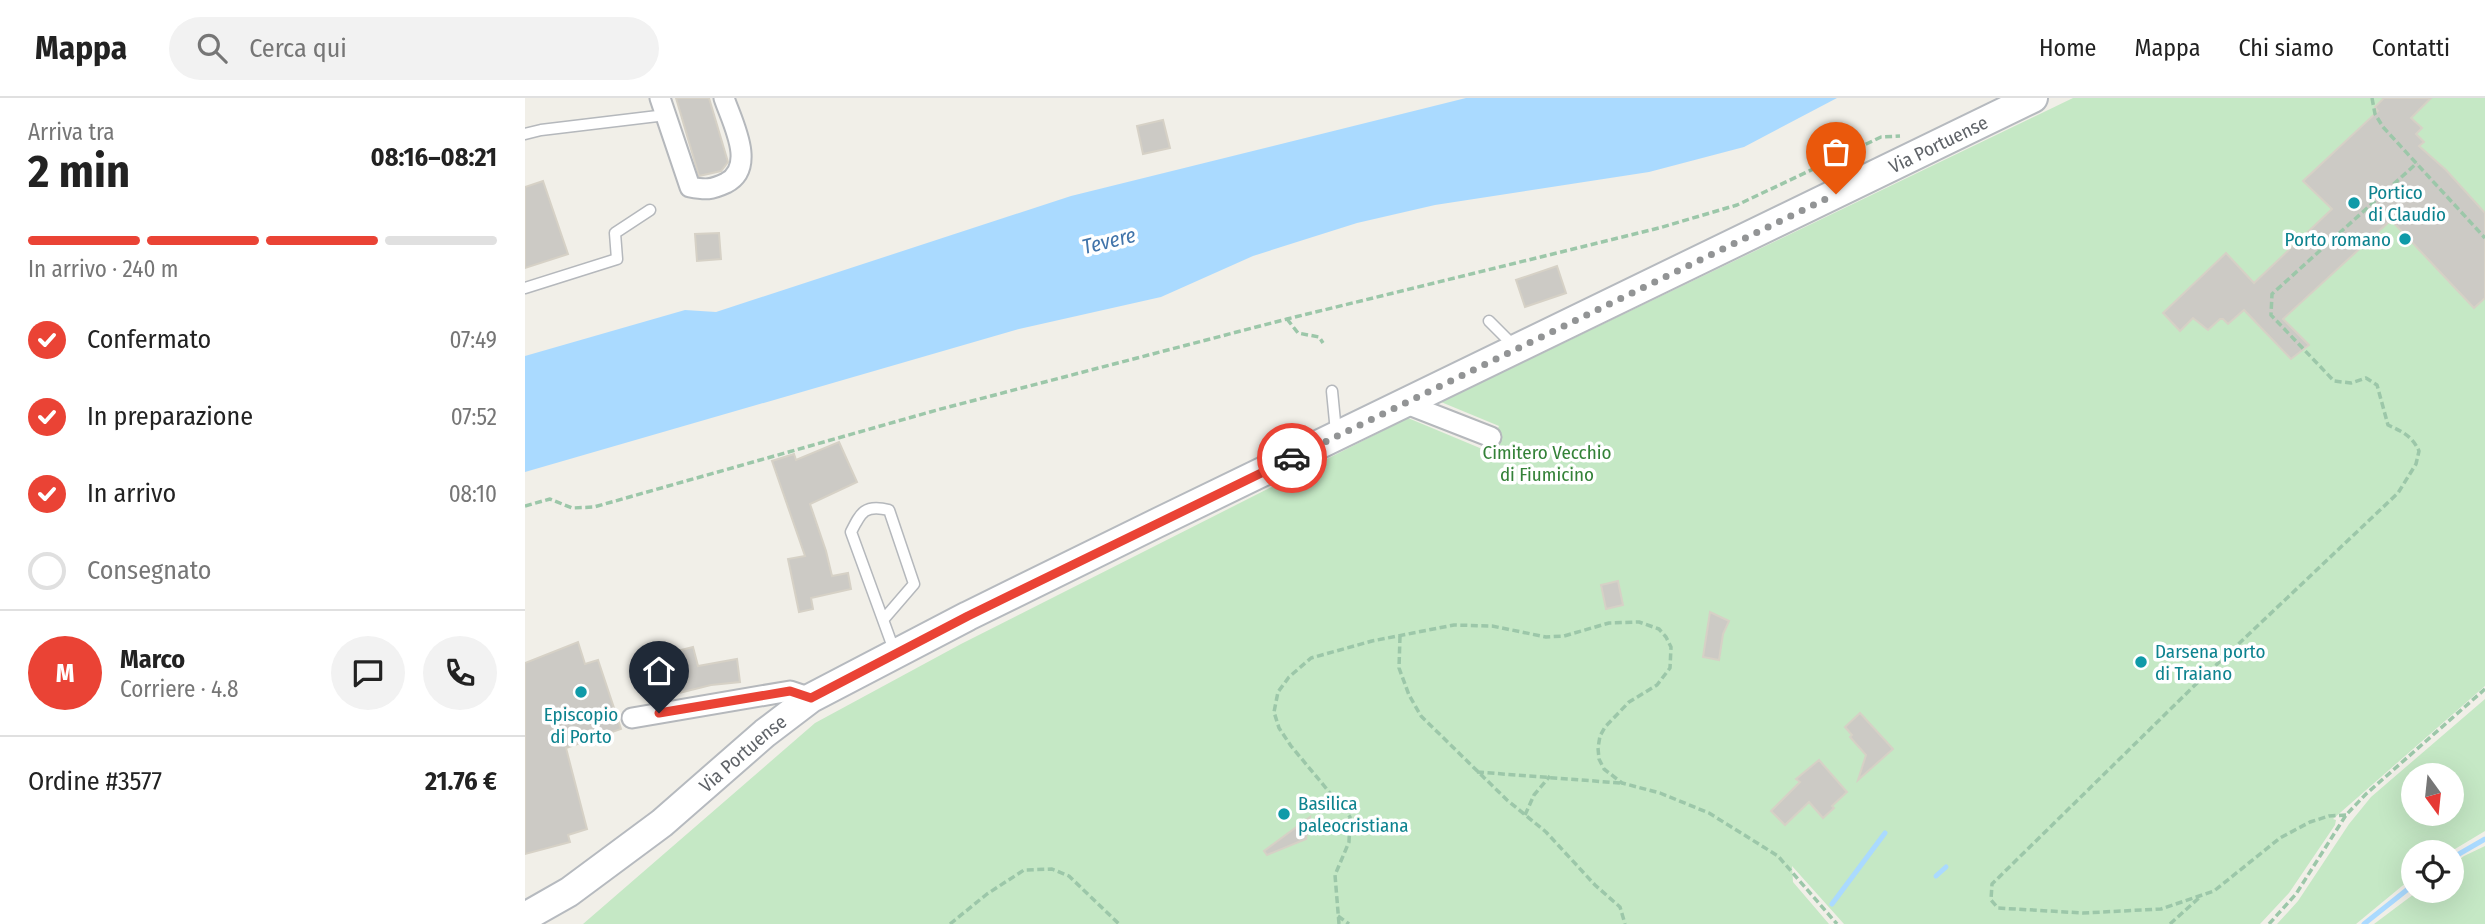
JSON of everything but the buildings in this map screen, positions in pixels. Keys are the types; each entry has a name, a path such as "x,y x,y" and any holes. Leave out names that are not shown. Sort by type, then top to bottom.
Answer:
{"street":[{"path":"663,106 690,187 708,191 734,179 742,165 740,146 723,98"},
{"name":"Via Portuense","path":"525,917 569,891 662,823 765,733 811,698 993,604 2033,98"},
{"path":"1404,403 1491,437"},
{"path":"632,718 790,691 811,698"}],"lane":[{"path":"525,134 663,106"},
{"path":"525,288 617,259 615,233 650,210"},
{"path":"1489,321 1517,349"},
{"path":"1332,391 1337,436"},
{"path":"883,620 914,583 889,510 879,507 860,514 851,532 883,620 896,654"}],"path":[{"path":"2372,98 2375,114 2383,127 2485,238"},
{"path":"525,506 550,499 572,508 594,506 937,410 1287,319 1659,228 1737,205 1881,136 1902,136"},
{"path":"2346,815 2329,816 2310,822 2280,838 2214,891 2161,909 2083,913 1998,908 1991,900 1992,884 2194,686 2398,492 2410,475 2419,452 2414,440 2406,433 2388,425 2377,385 2366,378 2351,383 2334,381 2271,315 2272,294 2417,163"},
{"path":"1287,319 1298,333 1318,338 1323,344"},
{"path":"1339,924 1335,875 1349,842 1350,817 1291,746 1279,728 1274,712 1278,692 1289,677 1311,658 1454,625 1492,626 1546,636 1564,636 1609,623 1639,622 1659,629 1671,647 1672,657 1665,678 1629,702 1600,736 1599,759 1604,769 1622,783"},
{"path":"1400,636 1399,668 1409,695 1429,724 1477,772 1546,832 1619,907 1625,924"},
{"path":"2269,924 2296,894 2346,815 2366,794 2485,689"},
{"path":"1477,772 1622,783 1660,793 1709,813 1779,856 1837,924"},
{"path":"1525,815 1534,795 1550,776"},
{"path":"950,924 987,894 1024,870 1052,869 1069,876 1119,924"},
{"path":"2170,924 2203,895"},
{"path":"1338,916 1349,924"}],"green space":[{"name":"Cimitero Vecchio di Fiumicino","path":"2073,98 2485,98 2485,686 2333,819 2336,820 2335,825 2289,893 2260,924 1844,924 1792,866 1793,882 1829,924 583,924 815,723 961,644 1408,418 1487,451 1499,426 1441,402"},
{"path":"2485,699 2485,831 2464,844 2464,840 2401,840 2401,887 2356,924 2277,924 2298,901 2349,824 2371,797 2401,771 2401,826 2464,826 2464,763 2411,763"},
{"path":"2485,846 2485,924 2374,924 2402,903 2464,903 2464,856"}],"water":[{"name":"Tevere","path":"1466,98 1837,98 1744,147 1649,172 1435,205 1357,223 1253,256 1161,297 1019,329 525,472 525,356 685,310 716,312 1071,196"}],"waterway":[{"path":"1832,904 1885,833"},
{"path":"2464,851 2485,839"},
{"path":"1936,876 1946,867"},
{"path":"2364,924 2401,895"}],"way so far":[{"path":"1292,458 1836,194"}],"place":[{"name":"Portico di Claudio","path":"2354,203"},
{"name":"Porto romano","path":"2405,239"},
{"name":"Darsena porto di Traiano","path":"2141,662"},
{"name":"Episcopio di Porto","path":"581,692"},
{"name":"Basilica paleocristiana","path":"1284,814"}],"route":[{"path":"659,713 790,691 811,698 968,616 1292,458"}]}
